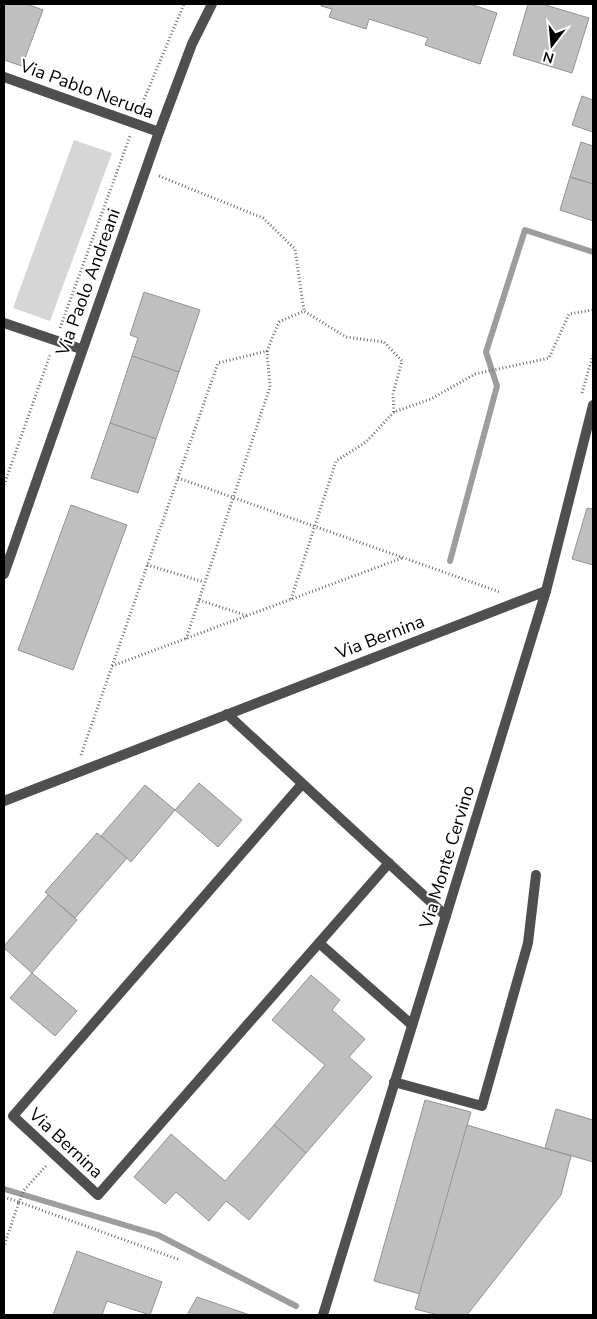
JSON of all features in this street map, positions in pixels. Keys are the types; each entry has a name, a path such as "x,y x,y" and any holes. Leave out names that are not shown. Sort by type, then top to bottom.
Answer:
{"street":[{"name":"Via Paolo Andreani","path":"4,574 81,349 159,132 192,44 212,4"},
{"name":"Via Pablo Neruda","path":"4,77 159,132"},
{"path":"4,323 81,349"},
{"name":"Via Monte Cervino","path":"325,1315 394,1082 546,591 593,405"},
{"name":"Via Bernina","path":"4,801 546,591"},
{"path":"227,714 446,916"},
{"name":"Via Bernina","path":"302,784 13,1116 56,1156 98,1194 389,864"},
{"path":"394,1082 482,1106 528,943 536,875"},
{"path":"319,942 412,1025"}],"path":[{"path":"4,486 135,123 184,4"},
{"path":"146,170 263,218 295,249 304,311 346,337 384,342 402,361 393,394 394,412"},
{"path":"291,599 336,461 366,442 394,412 431,399 476,374 549,358 569,314 593,310"},
{"path":"186,639 270,387 267,351 278,322 304,311"},
{"path":"75,772 218,363 267,351"},
{"path":"580,402 593,355"},
{"path":"178,478 500,593 508,589"},
{"path":"112,666 403,558"},
{"path":"147,565 204,582"},
{"path":"198,600 248,616"},
{"path":"4,1246 24,1190 56,1156"},
{"path":"4,1197 20,1201 180,1260"}],"shaded area":[{"path":"74,140 112,153 50,321 13,308"}],"building":[{"path":"4,4 27,4 43,10 22,66 4,60"},
{"path":"321,4 470,4 497,13 480,64 425,45 428,38 369,19 366,29 329,17 332,9 321,6"},
{"path":"528,4 542,4 589,18 572,73 513,55"},
{"path":"582,96 593,100 593,132 572,125"},
{"path":"581,142 593,146 593,184 570,177"},
{"path":"570,177 593,184 593,221 560,210"},
{"path":"144,292 200,310 179,372 132,356 138,338 130,335"},
{"path":"132,356 179,372 156,439 110,423"},
{"path":"110,423 156,439 138,493 91,478"},
{"path":"71,505 127,525 73,670 18,650"},
{"path":"587,508 593,509 593,565 572,559"},
{"path":"199,783 242,820 218,847 175,810"},
{"path":"145,785 175,810 131,862 101,836"},
{"path":"97,833 127,858 75,918 45,892"},
{"path":"48,895 77,920 32,973 4,946"},
{"path":"32,973 77,1011 55,1036 10,998"},
{"path":"311,975 340,1000 332,1010 365,1039 349,1057 372,1077 306,1153 274,1125 325,1065 272,1020"},
{"path":"425,1100 471,1112 420,1294 374,1281"},
{"path":"556,1109 593,1120 593,1162 545,1148"},
{"path":"274,1125 306,1153 249,1220 226,1201 209,1221 176,1192 165,1204 134,1177 171,1134 225,1181"},
{"path":"467,1125 571,1156 561,1195 467,1315 438,1315 415,1309"},
{"path":"77,1251 162,1282 150,1315 107,1301 102,1315 53,1315"},
{"path":"197,1297 250,1315 187,1315"}],"waterway":[{"path":"450,561 497,386 486,352 525,230 593,252"},
{"path":"4,1189 158,1235 296,1306"}]}
